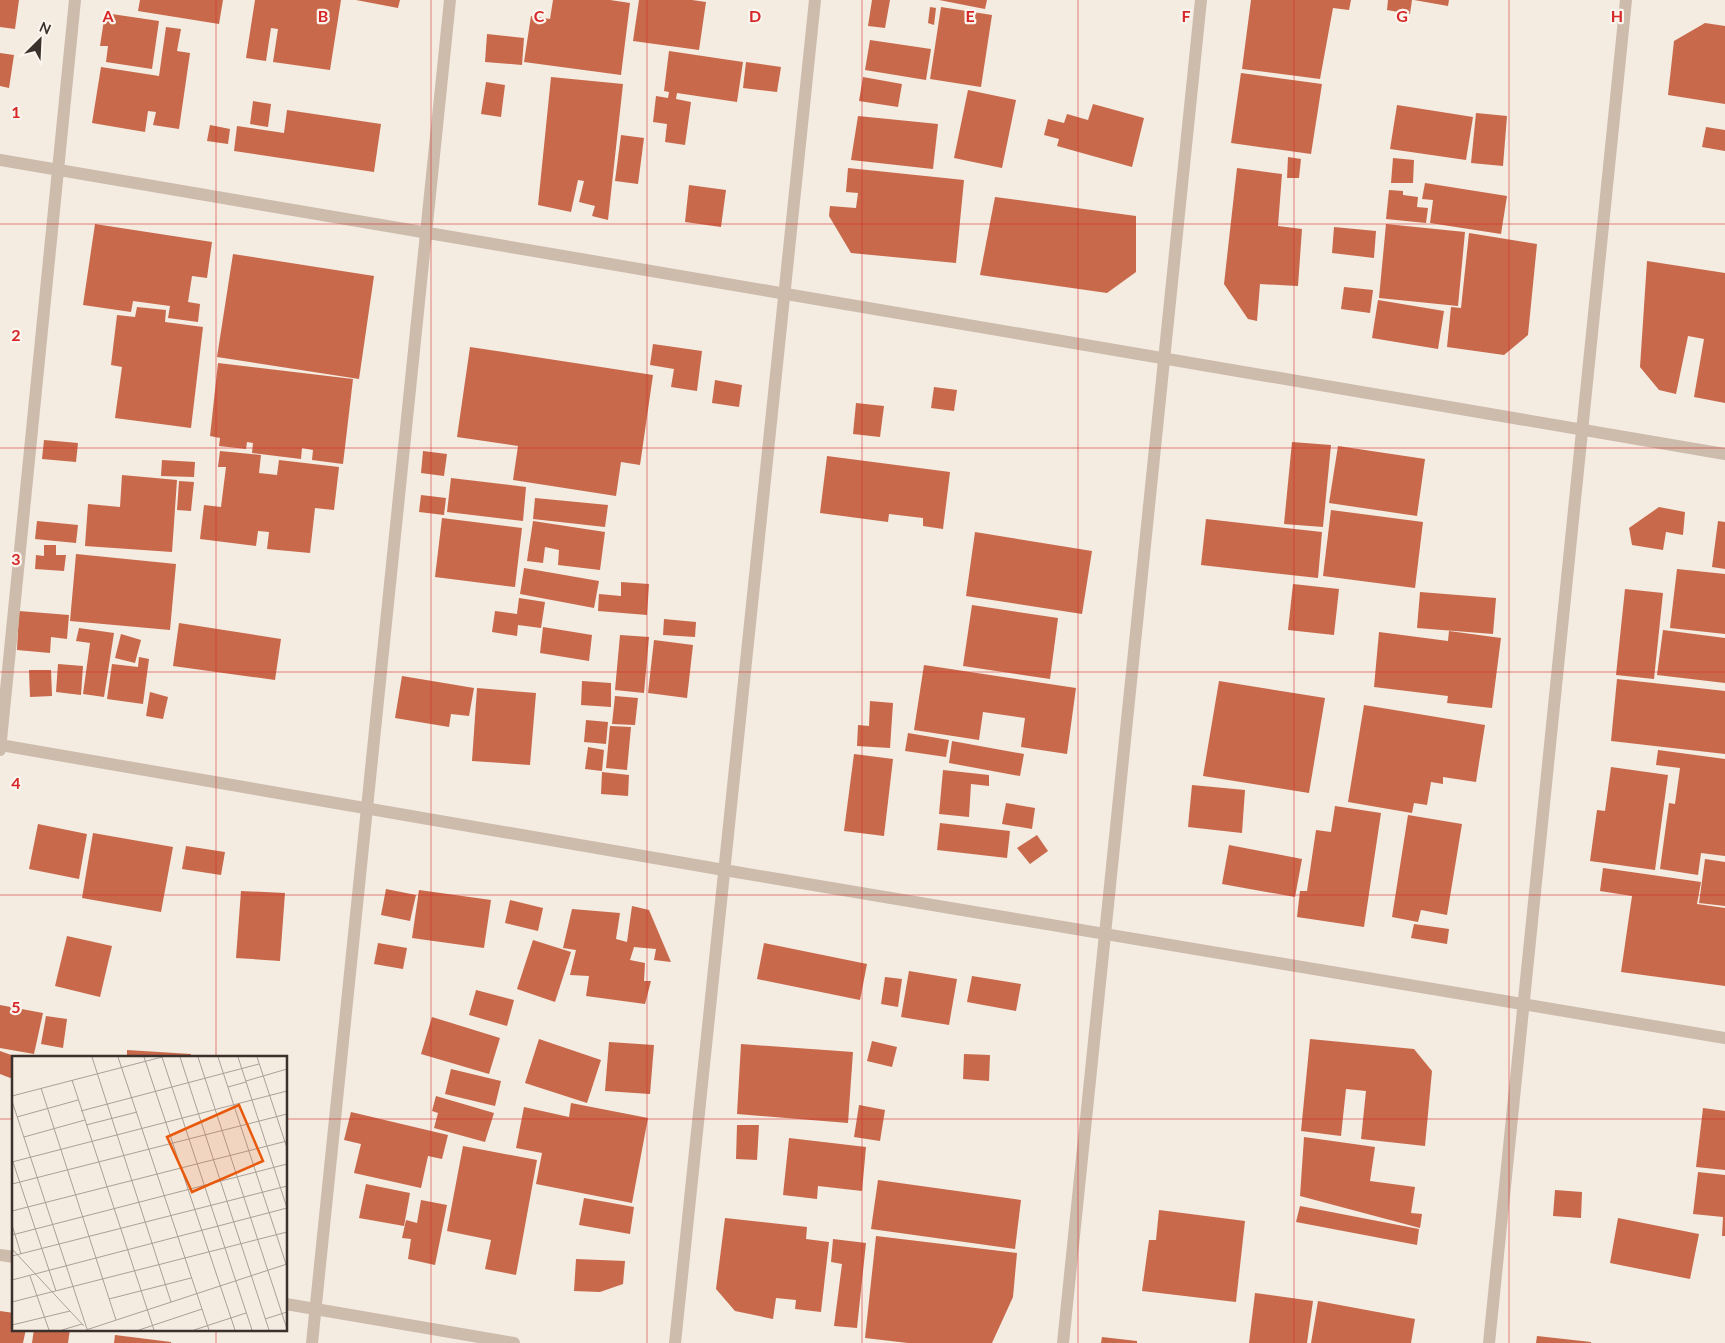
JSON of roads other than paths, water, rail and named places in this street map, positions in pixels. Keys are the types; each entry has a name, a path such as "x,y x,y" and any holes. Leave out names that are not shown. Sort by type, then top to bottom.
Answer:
{"street":[{"path":"0,750 75,0"},
{"path":"312,1343 450,0"},
{"path":"675,1343 815,0"},
{"path":"1063,1343 1201,0"},
{"path":"1489,1343 1626,0"},
{"path":"0,160 1725,454"},
{"path":"0,745 724,870 1725,1038"},
{"path":"288,1304 514,1343"}]}
